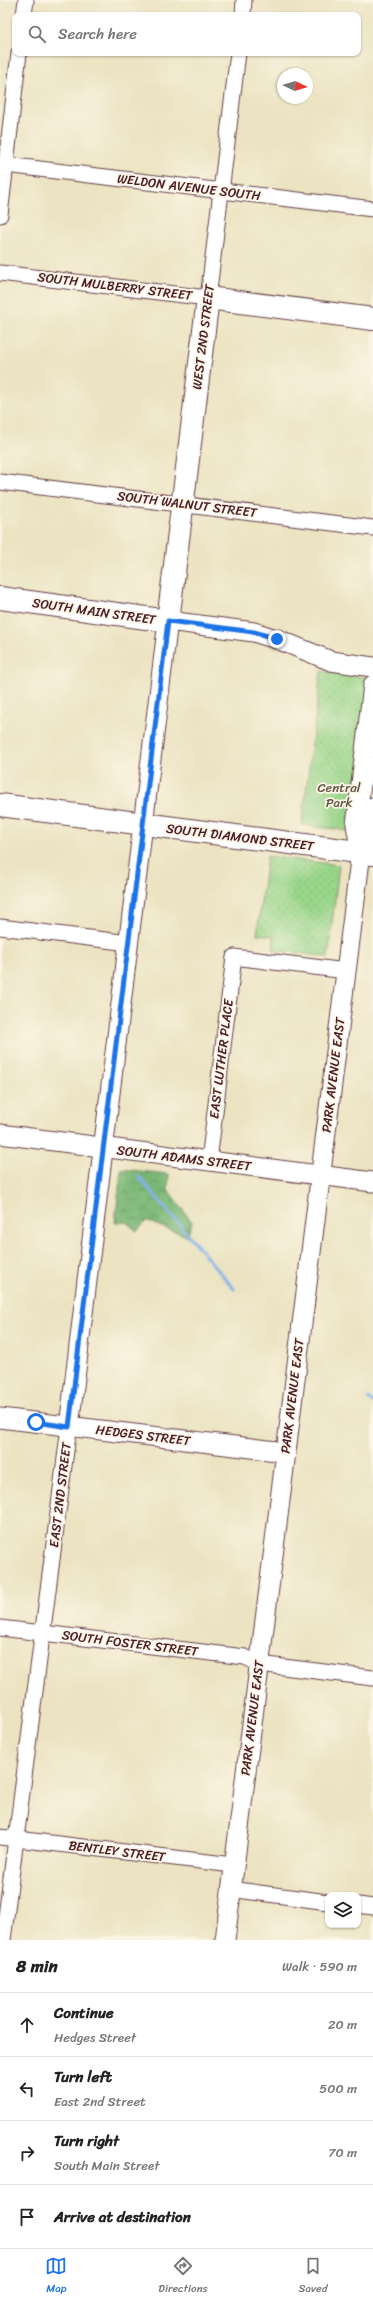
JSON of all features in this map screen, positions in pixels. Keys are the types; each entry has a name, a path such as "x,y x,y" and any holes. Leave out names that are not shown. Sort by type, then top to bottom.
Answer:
{"highway":[{"name":"SOUTH MULBERRY STREET","path":"208,298 373,319"},
{"name":"WEST 2ND STREET","path":"168,621 208,298"},
{"name":"SOUTH MAIN STREET","path":"0,598 168,621"},
{"name":"SOUTH DIAMOND STREET","path":"0,805 367,853"}],"main road":[{"name":"SOUTH MAIN STREET","path":"168,621 254,632 282,641 324,659 346,664 373,667"},
{"name":"EAST 2ND STREET","path":"69,1427 168,621"},
{"name":"PARK AVENUE EAST","path":"367,853 356,826 373,685"},
{"name":"PARK AVENUE EAST","path":"225,1940 258,1664 346,971 367,853 373,807"},
{"name":"SOUTH ADAMS STREET","path":"0,1134 373,1182"},
{"name":"HEDGES STREET","path":"0,1418 285,1452"}],"street":[{"path":"24,12 26,0"},
{"path":"243,12 244,0"},
{"path":"0,215 4,158 19,56"},
{"name":"WEST 2ND STREET","path":"208,298 238,56"},
{"name":"WELDON AVENUE SOUTH","path":"4,158 221,191 373,209"},
{"name":"SOUTH MULBERRY STREET","path":"0,273 208,298"},
{"name":"SOUTH WALNUT STREET","path":"0,482 183,503 373,528"},
{"path":"0,927 129,943"},
{"name":"EAST LUTHER PLACE","path":"209,1161 234,956 346,971"},
{"name":"EAST 2ND STREET","path":"3,1940 69,1427"},
{"name":"SOUTH FOSTER STREET","path":"0,1628 245,1657 258,1664 373,1678"},
{"name":"BENTLEY STREET","path":"0,1837 233,1865"},
{"path":"230,1889 325,1902"},
{"path":"361,1906 373,1907"}],"green space":[{"name":"Central Park","path":"321,671 373,678 373,834 302,825"},
{"path":"267,856 339,865 328,957 274,950 273,936 257,934"},
{"path":"121,1169 169,1174 168,1190 192,1222 187,1236 146,1221 137,1231 126,1222 115,1223"}],"waterway":[{"path":"139,1177 234,1289"},
{"path":"368,1399 373,1403"}],"route":[{"path":"36,1422 69,1427 168,621 254,632 277,639"}]}
